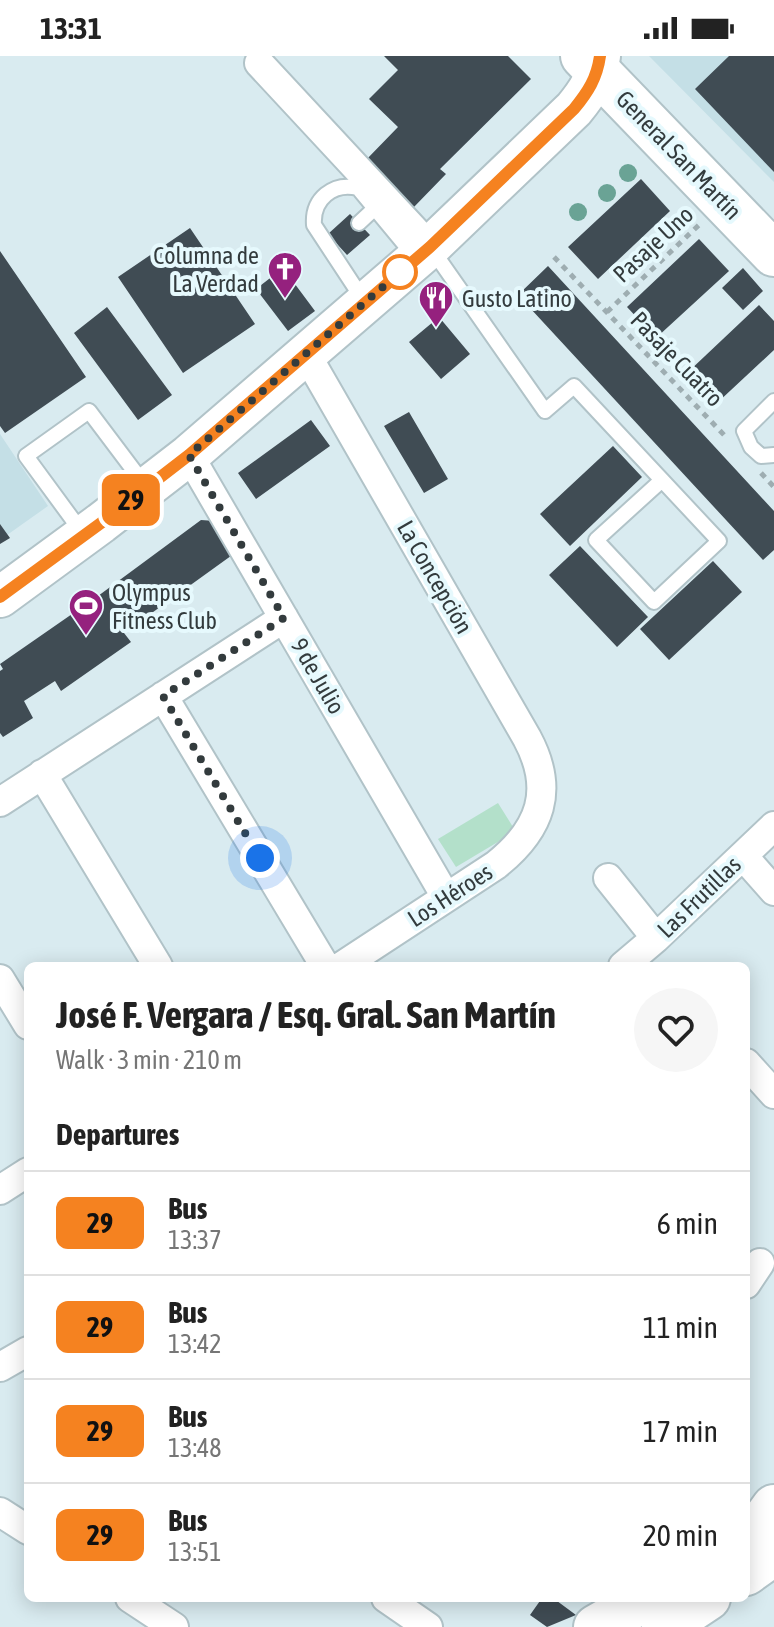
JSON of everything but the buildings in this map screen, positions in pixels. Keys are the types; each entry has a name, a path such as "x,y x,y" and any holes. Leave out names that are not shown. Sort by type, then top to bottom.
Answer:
{"main road":[{"name":"General San Martín","path":"594,61 774,254"},
{"path":"0,597 189,455 423,253 574,109 588,92 594,61"},
{"path":"750,1561 763,1523"},
{"path":"596,1627 693,1602"}],"street":[{"path":"259,63 423,253"},
{"name":"La Concepción","path":"306,354 532,746 541,773 541,807"},
{"name":"9 de Julio","path":"189,455 446,897"},
{"path":"0,802 284,618"},
{"path":"163,696 323,962"},
{"path":"42,774 156,962"},
{"name":"Los Héroes","path":"348,962 511,853 524,839 541,807"},
{"name":"Las Frutillas","path":"645,955 774,826"},
{"path":"743,856 774,891"},
{"path":"608,878 645,955"},
{"path":"0,979 24,1018"},
{"path":"750,1067 774,1094"},
{"path":"0,1190 24,1175"},
{"path":"0,1367 24,1354"},
{"path":"0,1512 24,1527"},
{"path":"136,1602 174,1627"},
{"path":"392,1602 428,1627"}],"lane":[{"path":"365,303 333,246 314,225 313,213 321,198 330,191 349,186 358,188 374,209 423,253 545,411 574,386 662,480 719,541 654,602 596,540 662,480"},
{"path":"359,223 374,209"},
{"path":"774,401 744,431 751,447 761,456 774,455"},
{"path":"85,535 26,456 89,411 147,488"}],"path":[{"name":"Pasaje Uno","path":"607,312 724,202"},
{"name":"Pasaje Cuatro","path":"554,257 732,443"},
{"path":"753,465 774,487"}],"shaded area":[{"path":"649,56 774,56 774,182"},
{"path":"0,434 48,506 0,540"}],"green space":[{"path":"498,803 513,827 513,833 456,867 438,839"}],"bus line":[{"name":"29","path":"0,597 189,455 430,247 574,109 588,92 598,71 600,56"}],"place":[{"name":"Columna de La Verdad","path":"285,300"},
{"name":"Gusto Latino","path":"436,329"},
{"name":"Olympus Fitness Club","path":"86,637"}],"route":[{"path":"260,858 163,696 284,618 189,455 400,272"}]}
